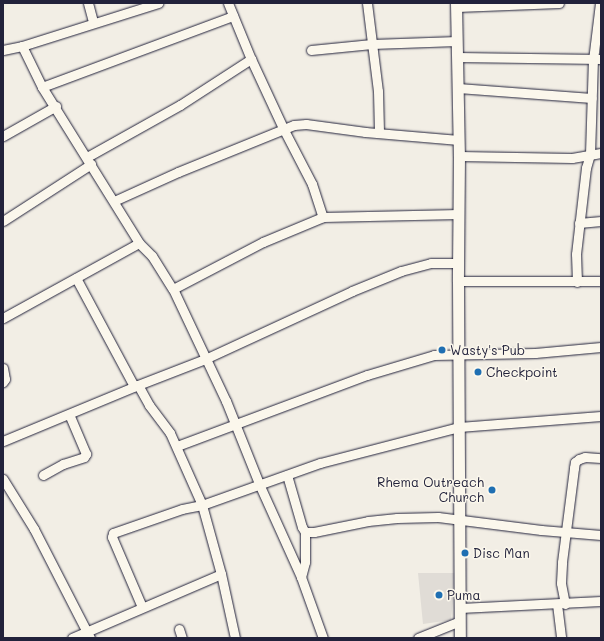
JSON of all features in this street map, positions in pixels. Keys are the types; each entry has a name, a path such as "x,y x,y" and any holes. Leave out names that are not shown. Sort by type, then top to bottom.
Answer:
{"main road":[{"path":"456,5 460,156 458,281 460,638"}],"street":[{"path":"88,3 93,22"},
{"path":"3,50 22,46 93,22 158,3"},
{"path":"228,3 251,59 284,130 312,184 323,217"},
{"path":"367,3 378,91 378,132"},
{"path":"456,5 559,3"},
{"path":"577,282 576,254 586,168 590,154 592,98 597,59 600,3"},
{"path":"42,87 233,16"},
{"path":"311,50 372,44 457,41"},
{"path":"22,46 42,87 56,106 139,243 152,256 173,289 235,423 260,486 301,577 323,638"},
{"path":"457,57 597,59"},
{"path":"3,221 89,161 251,59"},
{"path":"458,88 592,98"},
{"path":"3,136 56,106"},
{"path":"114,202 178,172 284,130 294,124 459,140"},
{"path":"460,156 572,158 601,153"},
{"path":"173,289 263,242 323,217 459,214"},
{"path":"579,223 601,222"},
{"path":"3,318 139,243"},
{"path":"3,441 136,385 205,359 352,291 401,271 432,263 459,263"},
{"path":"76,278 136,385 170,433 177,446 202,506 221,574 235,638"},
{"path":"458,281 601,281"},
{"path":"177,446 235,423 367,375 434,355 459,353 535,353 601,347"},
{"path":"3,368 5,378 3,382"},
{"path":"43,474 63,464 84,457 86,454 69,414"},
{"path":"142,607 112,537 113,533 182,509 202,506 327,461 459,427 601,416"},
{"path":"561,638 562,562 575,462 585,457 601,458"},
{"path":"287,475 302,527 305,532 305,562 301,577"},
{"path":"3,479 34,529 88,635"},
{"path":"305,532 314,532 368,521 397,518 438,517 601,535"},
{"path":"72,638 88,635 142,607 221,574"},
{"path":"460,608 601,601"},
{"path":"418,638 460,621"},
{"path":"179,629 182,638"}],"shaded area":[{"path":"418,573 455,573 451,620 423,624"}],"place":[{"name":"Wasty's Pub","path":"442,350"},
{"name":"Checkpoint","path":"478,372"},
{"name":"Rhema Outreach Church","path":"492,490"},
{"name":"Disc Man","path":"465,553"},
{"name":"Puma","path":"439,595"}]}
